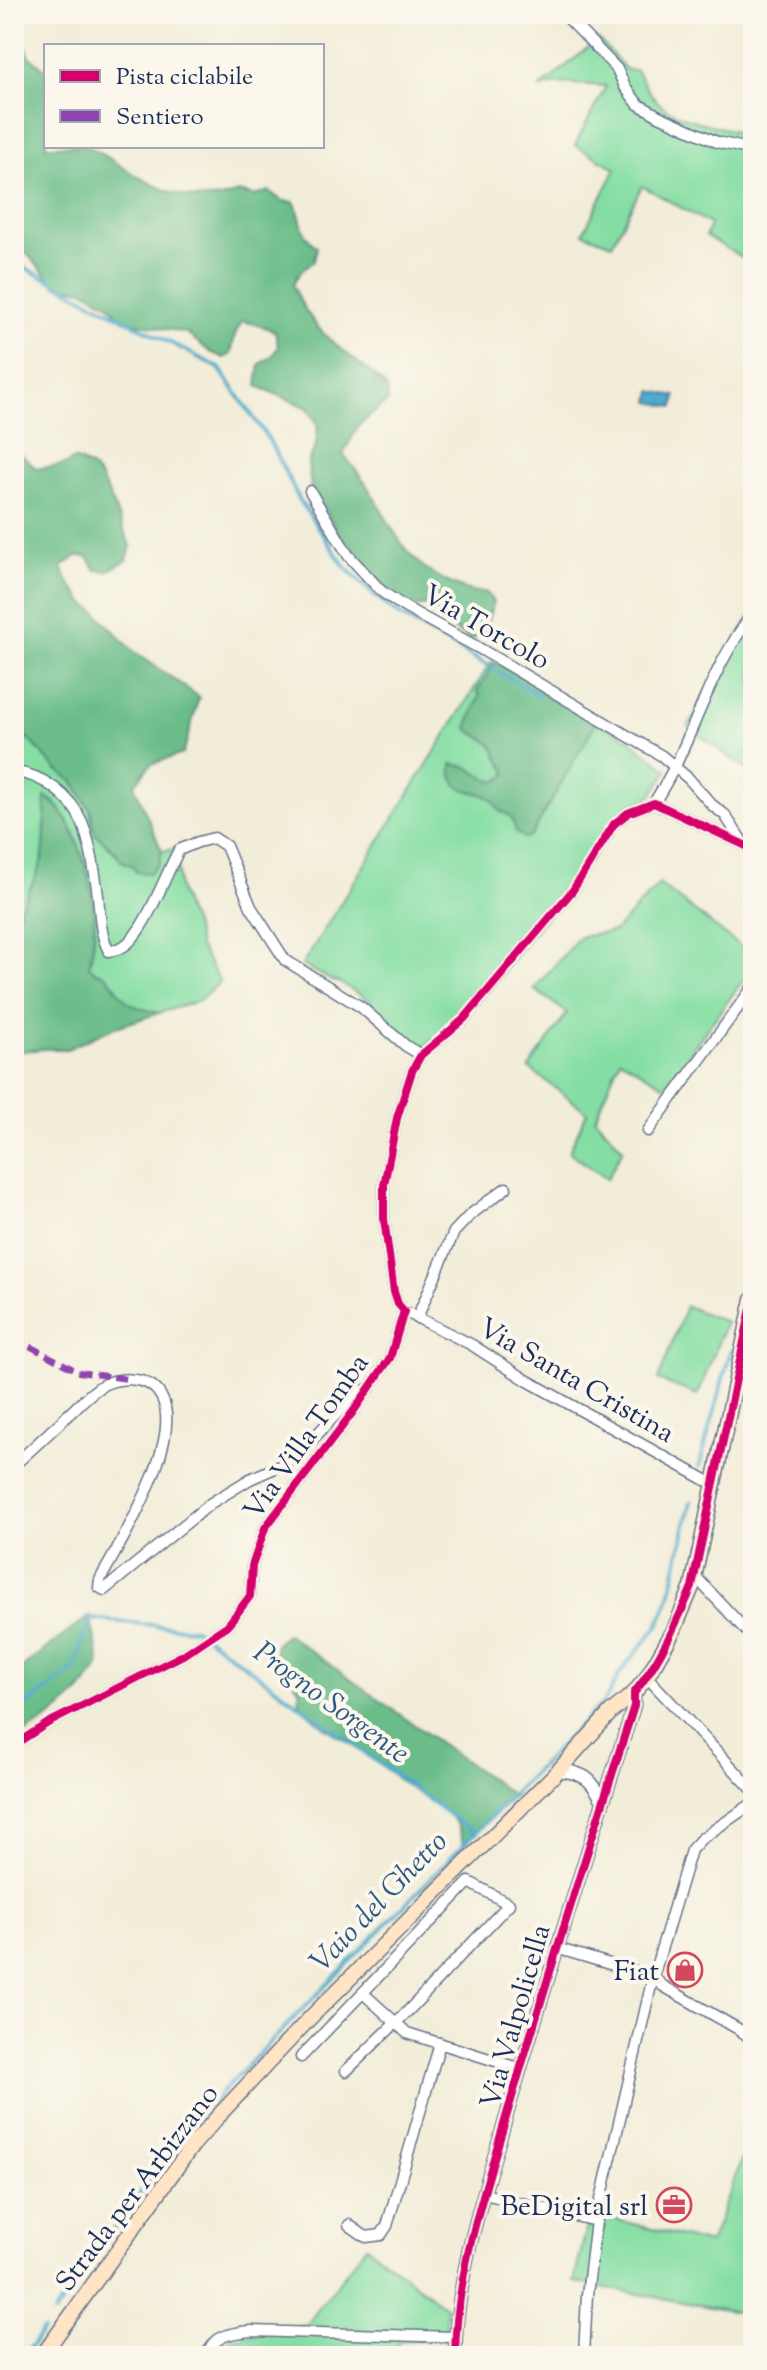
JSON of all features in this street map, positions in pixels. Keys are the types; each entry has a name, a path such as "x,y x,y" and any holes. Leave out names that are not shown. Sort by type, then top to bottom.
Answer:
{"main road":[{"path":"647,1677 674,1630 692,1587 753,1299"},
{"name":"Strada per Arbizzano","path":"42,2356 192,2146 222,2112 310,2018 559,1770 647,1677"}],"street":[{"path":"564,14 617,69 625,87 638,104 717,142 753,150"},
{"name":"Via Torcolo","path":"310,491 348,555 381,591 635,739 675,766 725,815 749,847"},
{"path":"401,1308 394,1292 384,1219 384,1185 404,1091 421,1055 464,1019 551,917 573,890 614,824 628,813 654,803 675,766 714,679 740,630 753,614"},
{"path":"14,772 35,777 55,788 82,821 97,890 104,942 109,951 123,947 135,934 179,850 214,838 226,846 251,907 285,960 361,1007 421,1055"},
{"path":"654,803 749,847"},
{"path":"648,1131 753,987"},
{"path":"417,1318 454,1232 470,1215 506,1188"},
{"name":"Via Santa Cristina","path":"401,1308 472,1345 528,1381 713,1484"},
{"name":"Via Villa Tomba","path":"14,1745 48,1723 183,1655 228,1625 250,1596 252,1566 265,1528 390,1358 401,1308"},
{"path":"14,1465 104,1385 127,1379 141,1381 153,1387 163,1400 168,1416 167,1431 156,1474 100,1580 99,1587 104,1590 211,1503 250,1479 293,1460 355,1394 370,1388"},
{"path":"694,1575 753,1638"},
{"path":"647,1677 753,1790"},
{"name":"Via Valpolicella","path":"455,2356 460,2294 484,2194 556,1948 634,1706 634,1693"},
{"path":"559,1770 585,1776 603,1801"},
{"path":"584,2356 587,2295 596,2221 653,1977 691,1850 701,1839 753,1803"},
{"path":"301,2057 469,1882 509,1904 409,2010 346,2071"},
{"path":"556,1948 653,1977 753,2040"},
{"path":"363,1993 407,2033 521,2069"},
{"path":"349,2225 366,2237 381,2235 387,2226 440,2043"},
{"path":"484,2194 596,2221"},
{"path":"206,2356 217,2339 231,2333 251,2331 455,2337"}],"green space":[{"path":"14,27 21,34 30,57 44,68 44,148 90,148 153,184 182,195 211,199 239,192 254,196 269,191 282,201 294,202 304,231 317,247 314,261 301,272 293,286 296,292 324,334 387,388 388,401 359,425 343,454 402,544 421,565 459,587 486,592 493,602 485,632 472,640 426,605 405,609 388,597 357,553 341,538 311,488 308,463 316,445 318,425 308,408 257,386 260,364 271,357 278,347 275,331 242,321 235,334 231,354 224,358 210,352 186,333 123,320 109,304 84,290 56,286 14,235"},
{"path":"598,39 627,70 636,70 650,94 674,113 753,137 753,264 706,236 710,224 642,186 612,244 583,233 616,169 575,145 606,86 558,83 539,89"},
{"path":"14,443 18,452 37,469 61,466 74,459 98,475 131,546 127,560 107,571 96,570 88,557 77,556 62,567 67,580 85,604 132,650 199,697 183,754 151,764 134,785 162,851 158,865 149,873 136,872 94,833 91,811 74,782 14,728"},
{"path":"753,610 753,774 688,727"},
{"path":"491,662 629,739 668,770 648,801 615,822 590,860 488,991 426,1046 413,1045 373,1009 369,1000 302,965"},
{"path":"495,662 598,719 531,836 524,838 516,832 511,817 501,812 490,798 458,786 452,774 452,764 467,767 496,782 506,775 493,747 467,728 480,694 477,691"},
{"path":"14,728 74,782 91,811 94,833 122,859 135,864 158,865 162,851 177,849 179,887 186,909 193,921 199,946 220,982 199,1001 159,1013 138,1008 123,1000 115,985 88,966 95,927 88,877 72,829 64,815 46,797 42,860 14,924"},
{"path":"45,797 54,803 71,828 88,877 94,919 89,966 106,975 132,1005 159,1013 113,1028 67,1049 14,1052 14,924 42,860"},
{"path":"659,884 753,956 753,967 665,1086 620,1059 595,1118 623,1149 607,1179 569,1152 587,1112 529,1068 567,1013 534,989 579,937 615,931"},
{"path":"686,1306 726,1322 698,1395 658,1380"},
{"path":"90,1616 100,1664 82,1689 62,1708 14,1740 14,1676"},
{"path":"287,1634 514,1796 464,1845 458,1827 444,1812 402,1783 385,1766 323,1726 300,1706 299,1689 275,1657 275,1644"},
{"path":"753,2130 753,2315 574,2282 587,2226 604,2229 606,2217 710,2244"},
{"path":"366,2246 447,2308 445,2339 398,2342 398,2356 217,2356 222,2341 307,2324"}],"water":[{"path":"652,391 676,396 674,407 650,402"}],"waterway":[{"path":"14,262 219,368 269,440 300,501 345,567 398,614 539,695"},
{"name":"Vaio del Ghetto","path":"699,1467 731,1350"},
{"name":"Vaio del Ghetto","path":"54,2314 142,2190 220,2094 606,1699 621,1671 658,1626 670,1596 691,1501"},
{"name":"Progno Sorgente","path":"14,1712 74,1669 90,1619 195,1629 476,1834"},
{"name":"Vaio del Ghetto","path":"24,2356 43,2330"}],"marked path":[{"path":"14,1338 79,1372 127,1379"}],"cycle path":[{"path":"14,1745 48,1723 183,1655 228,1625 250,1596 252,1566 265,1528 390,1358 404,1311 394,1292 384,1219 384,1185 397,1118 412,1071 421,1055 464,1019 573,890 614,824 628,813 654,803 753,849"},
{"path":"455,2356 466,2261 482,2199 634,1706 634,1693 660,1655 692,1587 753,1299"}],"place":[{"name":"Fiat","path":"685,1970"},
{"name":"BeDigital srl","path":"674,2205"}]}
